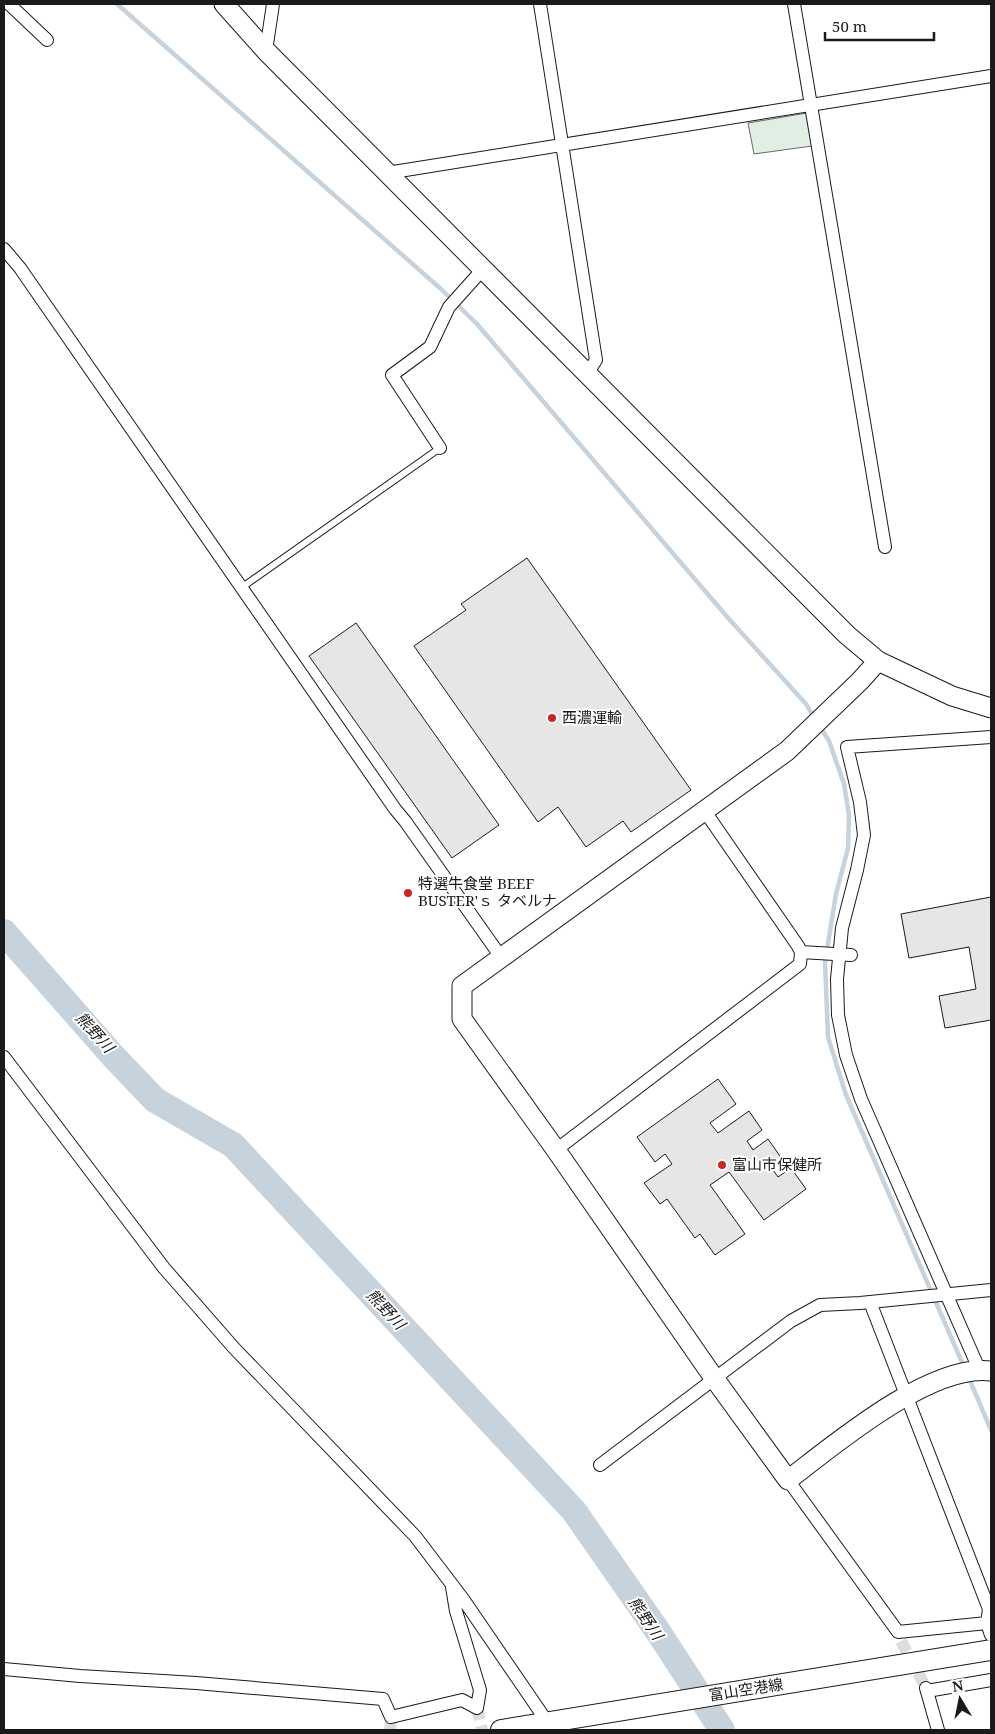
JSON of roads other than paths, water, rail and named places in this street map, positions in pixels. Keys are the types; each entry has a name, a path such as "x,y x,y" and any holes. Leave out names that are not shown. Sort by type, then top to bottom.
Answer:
{"main road":[{"name":"富山空港線","path":"501,1730 554,1724 991,1650"}],"street":[{"path":"9,4 48,40"},
{"path":"224,4 266,51 847,635 878,661 952,696 991,708"},
{"path":"266,51 273,4"},
{"path":"540,4 596,360 587,374"},
{"path":"794,4 885,547"},
{"path":"387,172 991,76"},
{"path":"4,249 26,276 395,809 501,957"},
{"path":"440,448 392,375 430,347 449,307 483,269"},
{"path":"870,1302 989,1609 989,1629 899,1636 714,1378 556,1150 462,1019 462,986 787,751 860,681 878,661"},
{"path":"788,1480 854,1430 907,1395 960,1373 985,1370 946,1295 861,1099 846,1055 838,1015 838,979 845,955 842,928 864,835 860,802 847,747 991,737"},
{"path":"556,1150 800,964 801,952 798,946 704,810"},
{"path":"801,952 845,955"},
{"path":"4,1057 171,1275 234,1348 415,1536 554,1724"},
{"path":"600,1465 791,1321 820,1305 991,1290"},
{"path":"4,1670 196,1683 383,1699 391,1717 462,1700 477,1708 480,1690 456,1611 451,1584"},
{"path":"938,1730 926,1689 991,1680"}],"lane":[{"path":"241,588 440,448"}],"waterway":[{"path":"117,4 441,289 477,324 729,619 806,704 815,719"},
{"path":"819,725 829,741 844,784 849,815 848,848 836,894 825,962 828,1037 846,1095 964,1367"},
{"name":"熊野川","path":"4,932 113,1056 155,1100 233,1145 574,1511 659,1633 722,1730"},
{"path":"968,1376 991,1430"}],"tunnel":[{"path":"901,1641 926,1688"},
{"path":"477,1708 482,1730"},
{"path":"390,1730 391,1717"}],"place":[{"name":"西濃運輸","path":"552,718"},
{"name":"特選牛食堂 BEEF BUSTER'ｓ タベルナ","path":"408,893"},
{"name":"富山市保健所","path":"722,1165"}]}
